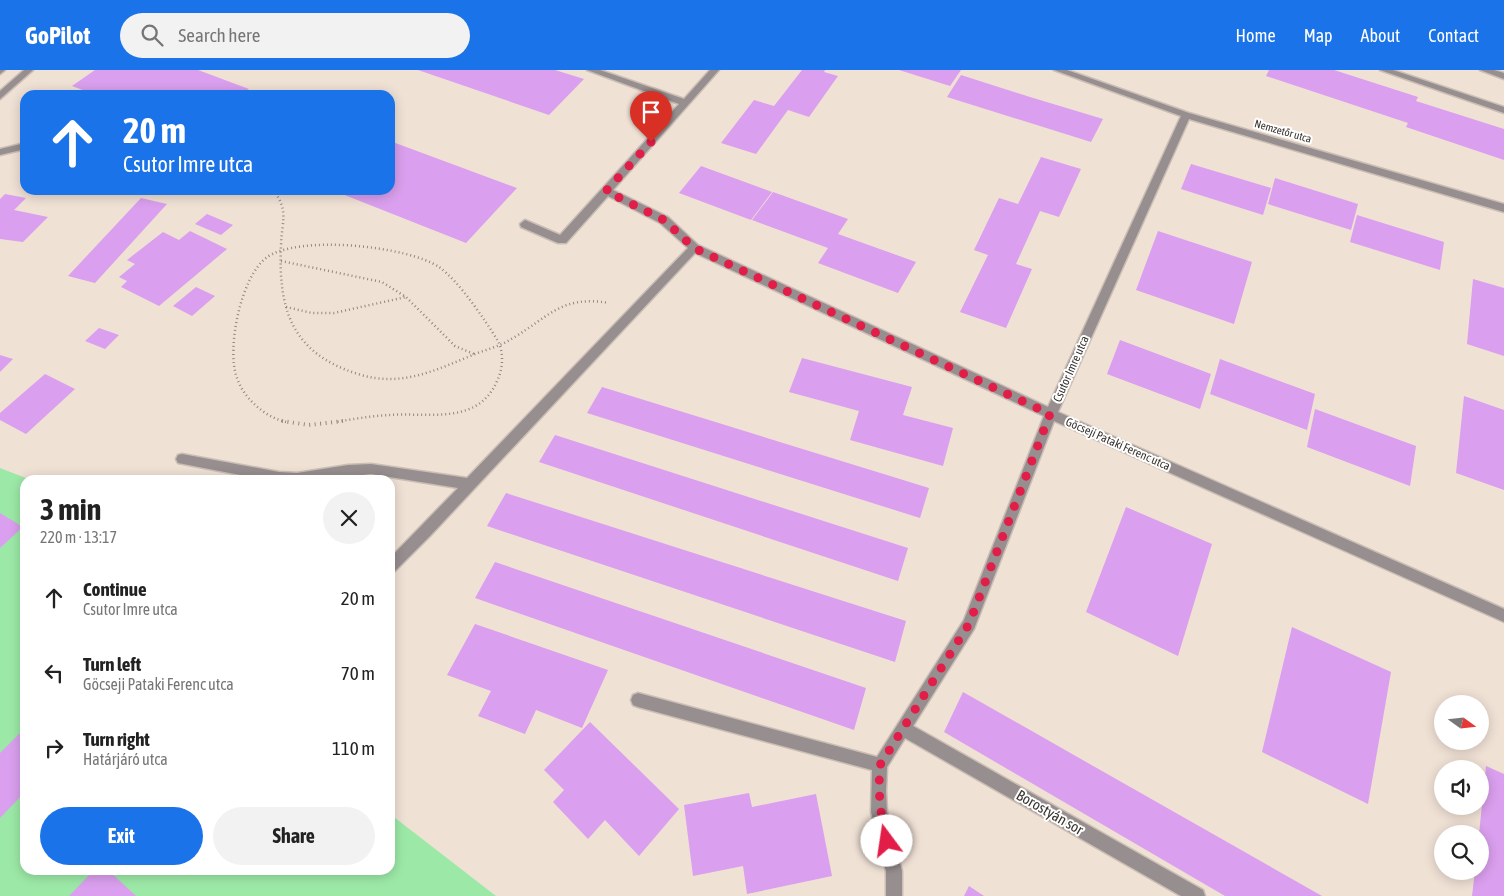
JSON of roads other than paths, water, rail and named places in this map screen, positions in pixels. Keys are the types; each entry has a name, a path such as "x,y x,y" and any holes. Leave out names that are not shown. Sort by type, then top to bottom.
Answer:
{"street":[{"path":"0,96 29,70"},
{"path":"591,70 685,103"},
{"path":"525,224 562,240 715,70"},
{"name":"Nemzetőr utca","path":"1059,70 1186,115 1504,208"},
{"path":"1384,70 1504,110"},
{"path":"1484,70 1504,76"},
{"name":"Csutor Imre utca","path":"880,765 969,624 1050,414 1186,115"},
{"path":"0,152 20,147"},
{"name":"Göcseji Pataki Ferenc utca","path":"606,191 664,220 694,248 1050,414 1504,616"},
{"path":"395,563 469,484 537,416 694,248"},
{"path":"182,459 264,475"},
{"path":"316,475 348,470 371,469 469,484"},
{"path":"638,700 880,765 879,812 894,871 894,896"},
{"name":"Borostyán sor","path":"903,729 1197,896"}]}
